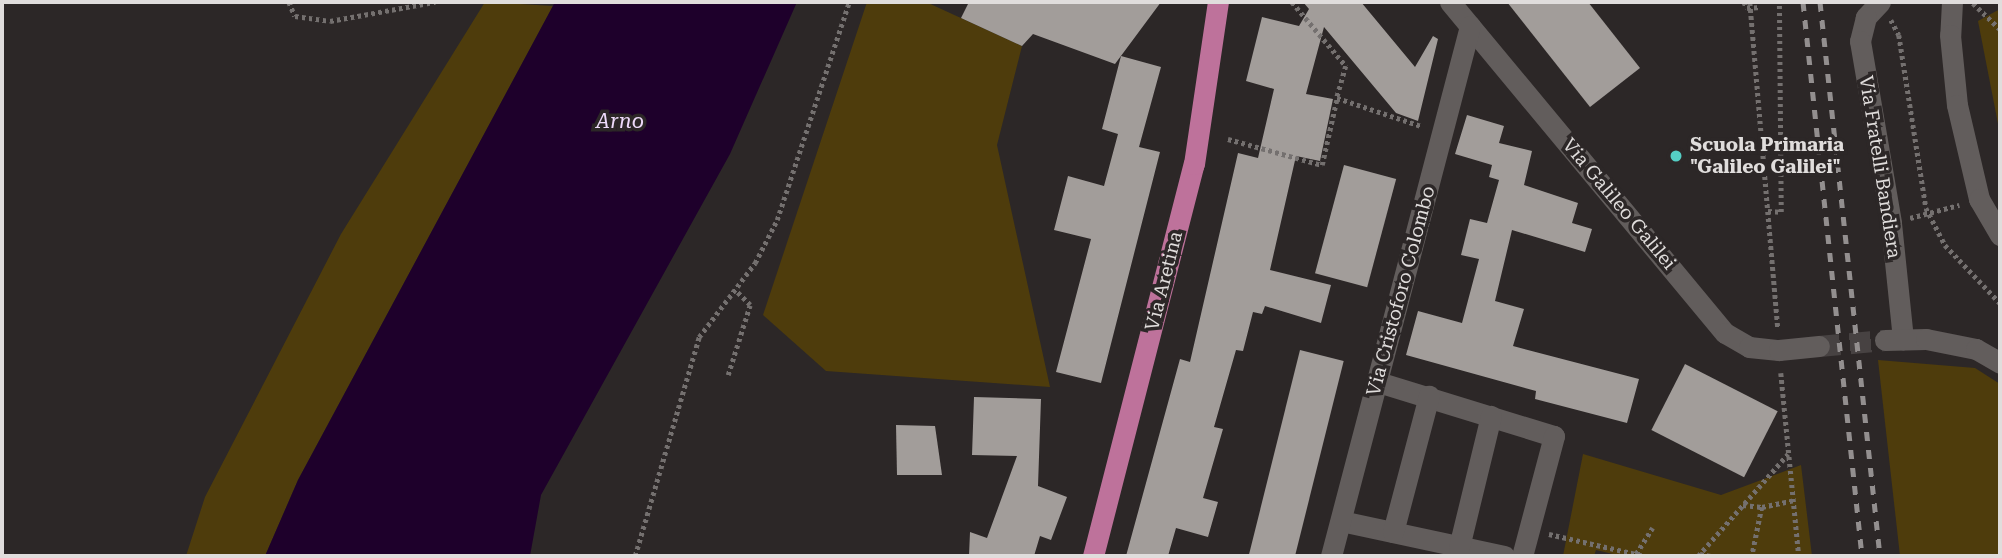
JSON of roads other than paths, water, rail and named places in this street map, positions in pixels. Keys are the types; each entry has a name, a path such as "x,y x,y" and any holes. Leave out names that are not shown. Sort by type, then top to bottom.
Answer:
{"main road":[{"name":"Via Aretina","path":"1093,556 1194,164 1219,2"}],"street":[{"name":"Via Galileo Galilei","path":"1450,2 1725,333 1749,347 1779,350 1819,346"},
{"path":"1952,2 1950,35 1957,105 1979,199 2000,235"},
{"name":"Via Fratelli Bandiera","path":"1884,7 1866,17 1860,41 1891,223 1894,340 1976,349 2000,363"},
{"name":"Via Cristoforo Colombo","path":"1331,556 1470,26"},
{"path":"1378,382 1554,436 1522,556"},
{"path":"1394,532 1429,396"},
{"path":"1460,547 1491,416"},
{"path":"1341,521 1504,556"}],"water":[{"name":"Arno","path":"555,2 797,2 730,154 541,495 530,556 265,556 298,480"}],"tunnel":[{"path":"1819,346 1885,340"}],"railway":[{"path":"1803,2 1862,556"},
{"path":"1820,2 1880,556"}],"place":[{"name":"Scuola Primaria \"Galileo Galilei\"","path":"1676,156"}]}
